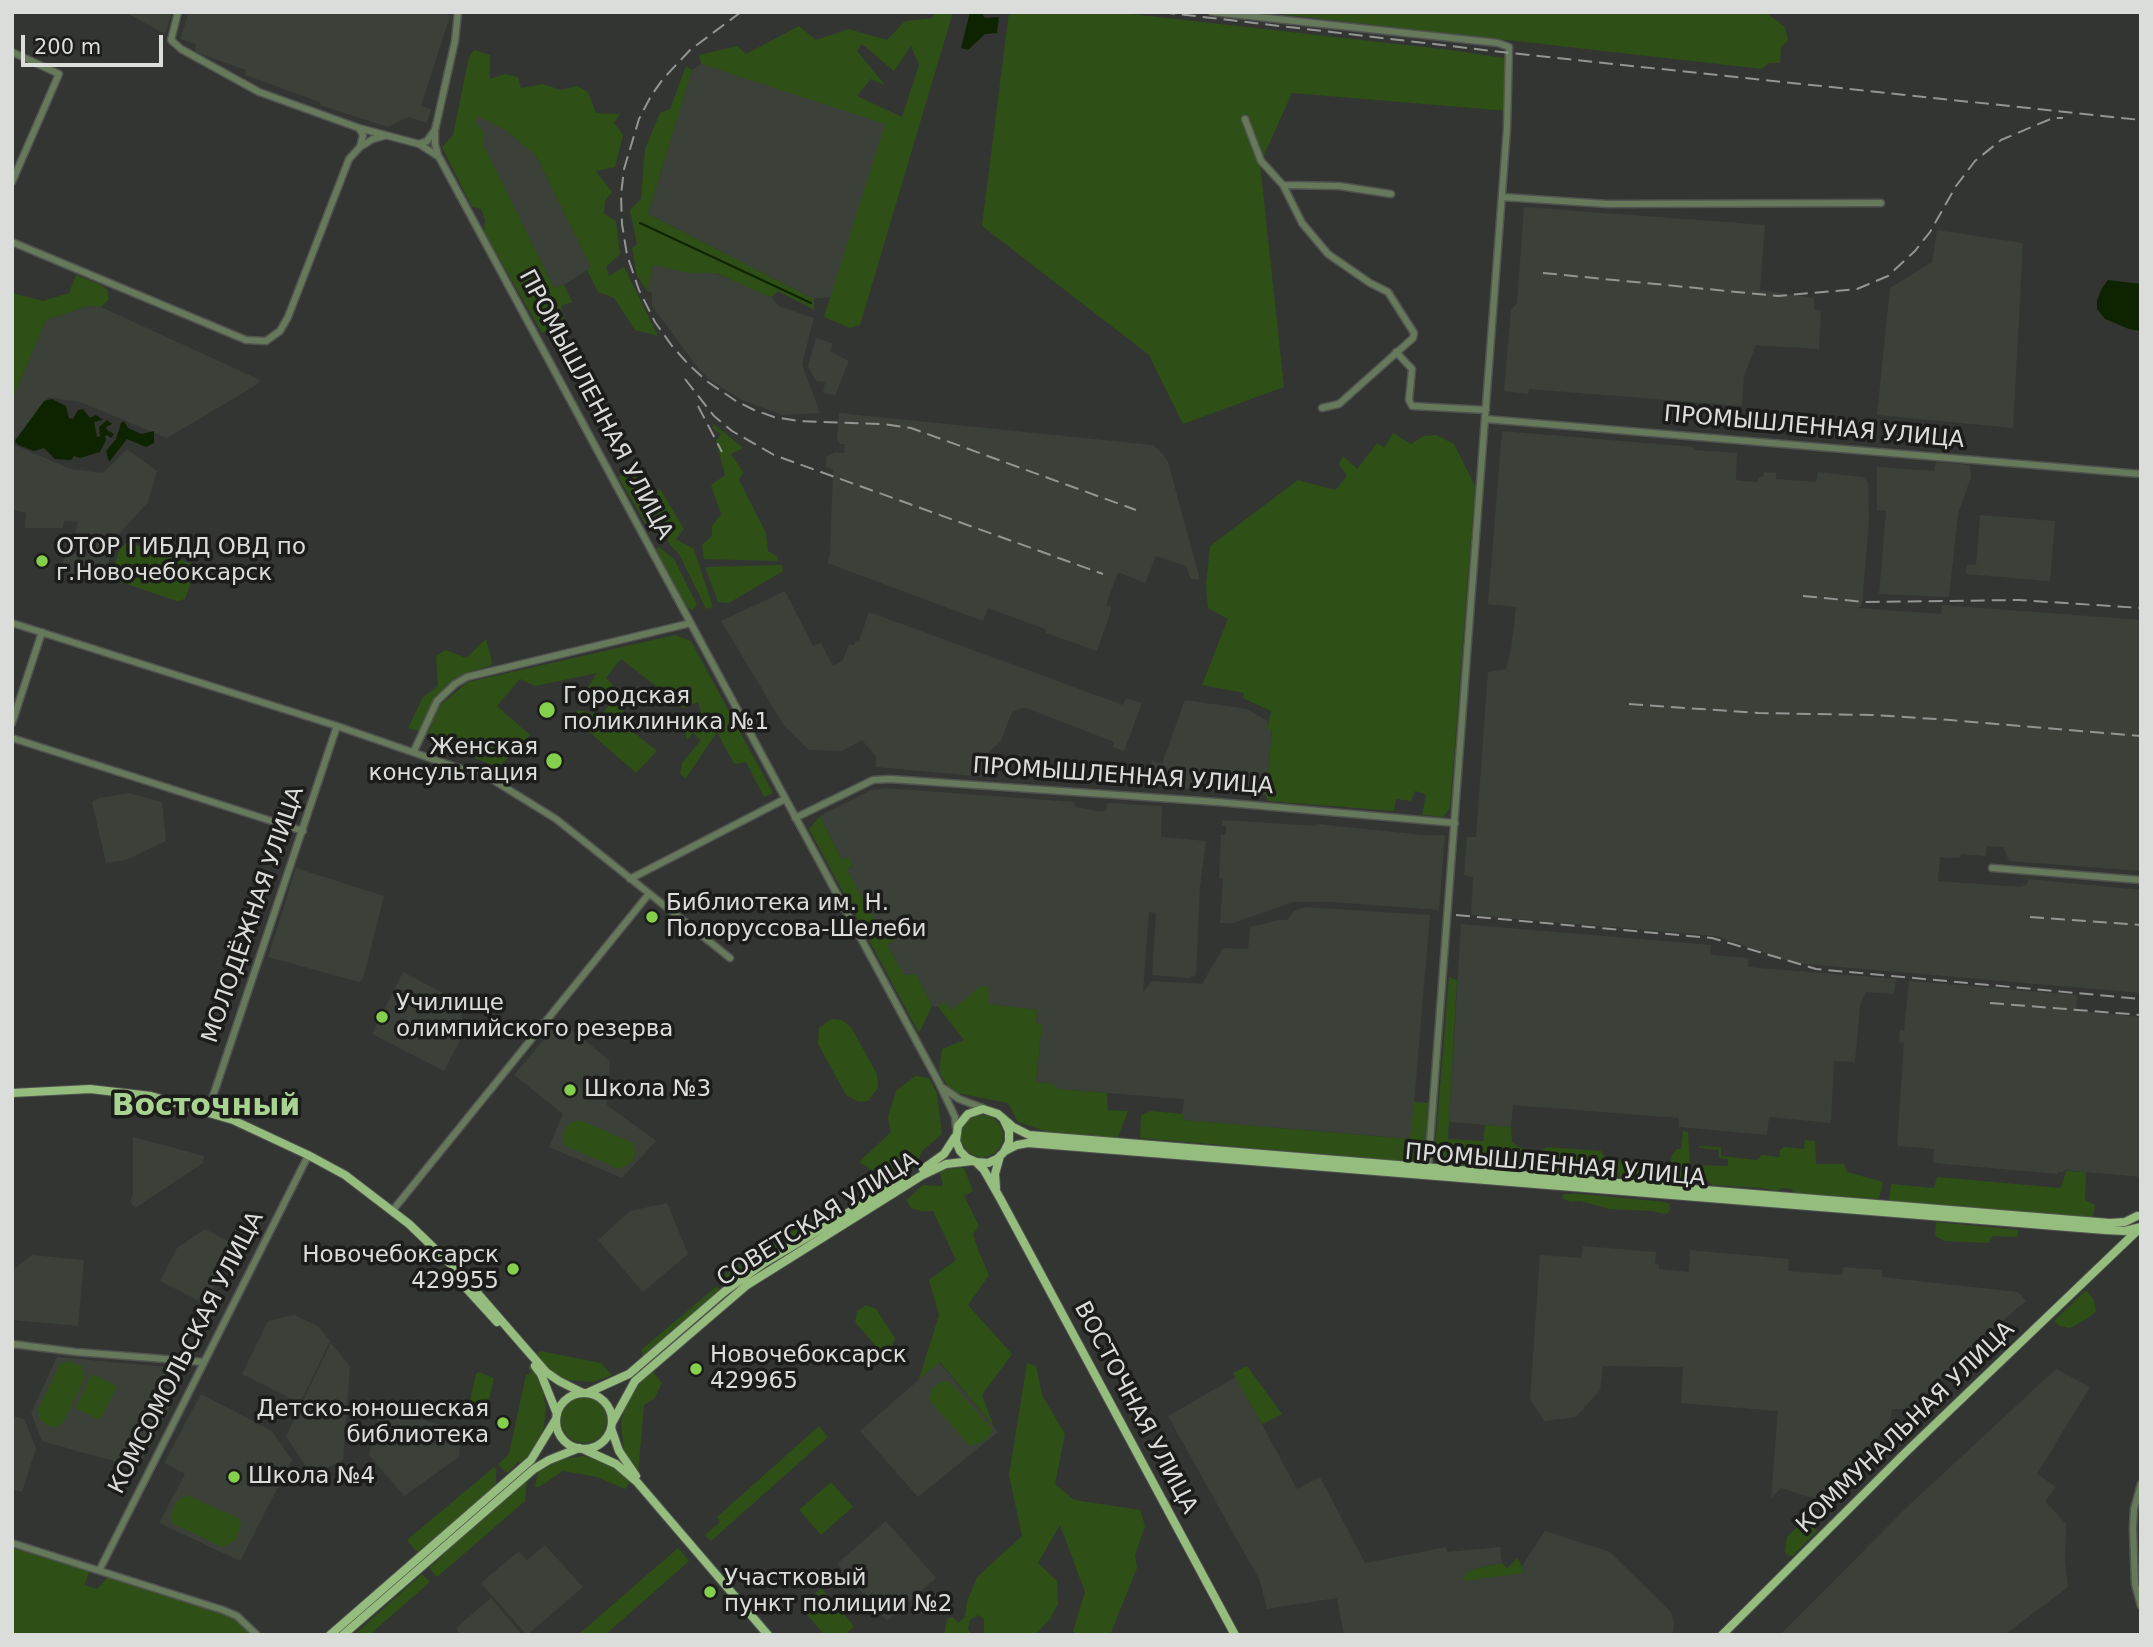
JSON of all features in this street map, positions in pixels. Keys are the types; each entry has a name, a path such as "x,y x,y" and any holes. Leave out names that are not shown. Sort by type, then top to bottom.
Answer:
{"main road":[{"path":"12,1095 66,1091 167,1100 269,1135 345,1175 407,1225 468,1282 547,1372 559,1381 599,1397 607,1405 625,1462 768,1635"},
{"path":"988,1110 1004,1120 1009,1137 1003,1154 988,1163 974,1161 960,1151 956,1133 960,1121 968,1114 988,1110"},
{"name":"ПРОМЫШЛЕННАЯ УЛИЦА","path":"1004,1120 1019,1132 1029,1135 1136,1148"},
{"name":"СОВЕТСКАЯ УЛИЦА","path":"585,1393 629,1374 724,1292 764,1263 919,1174 944,1154 953,1144 956,1133"},
{"name":"ПРОМЫШЛЕННАЯ УЛИЦА","path":"1003,1154 1017,1145 1028,1143 1136,1148 2141,1227"},
{"name":"ВОСТОЧНАЯ УЛИЦА","path":"1001,1200 995,1174 1003,1154"},
{"name":"СОВЕТСКАЯ УЛИЦА","path":"919,1174 946,1164 974,1161"},
{"name":"ВОСТОЧНАЯ УЛИЦА","path":"974,1161 984,1170 1001,1200 1235,1635"},
{"name":"ПРОМЫШЛЕННАЯ УЛИЦА","path":"1428,1171 1444,1169 1534,1180"},
{"name":"СОВЕТСКАЯ УЛИЦА","path":"612,1425 635,1381 729,1298 768,1270 853,1220 902,1184"},
{"name":"ПРОМЫШЛЕННАЯ УЛИЦА","path":"1931,1212 2105,1230 2123,1227"},
{"path":"2118,1250 2123,1227 2139,1214"},
{"path":"407,1225 446,1265 541,1374 561,1437 569,1444 615,1464 637,1482 773,1635"},
{"name":"ПРОМЫШЛЕННАЯ УЛИЦА","path":"2118,1250 2141,1227"},
{"path":"2105,1230 2117,1237 2118,1250"},
{"name":"КОММУНАЛЬНАЯ УЛИЦА","path":"1722,1635 1905,1453 2118,1250"},
{"path":"330,1635 525,1465 536,1453 566,1399 585,1393"},
{"path":"343,1635 533,1469 549,1460 599,1444 607,1437 612,1425"}],"street":[{"path":"178,12 172,40 181,49 259,92 359,128 419,144 427,141 435,130"},
{"path":"439,158 435,130 454,47 458,12"},
{"name":"ПРОМЫШЛЕННАЯ УЛИЦА","path":"1212,12 1509,47 1502,197 1428,1171"},
{"path":"12,52 59,74 12,182"},
{"path":"1245,118 1261,162 1283,185 1303,223 1328,254 1388,292 1414,336 1339,404 1322,408"},
{"path":"359,128 362,135 360,147"},
{"path":"12,242 246,340 266,341 280,331 288,317 349,159 360,147 373,139 386,136"},
{"name":"ПРОМЫШЛЕННАЯ УЛИЦА","path":"419,144 439,158 939,1083 955,1117 956,1133"},
{"path":"12,157 21,162"},
{"path":"1283,185 1339,186 1391,194"},
{"path":"1502,197 1608,204 1881,203"},
{"path":"12,247 23,246"},
{"path":"1396,352 1412,369 1409,400 1412,406 1486,410"},
{"name":"ПРОМЫШЛЕННАЯ УЛИЦА","path":"1485,419 2141,474"},
{"path":"12,623 414,751 505,785 556,819 730,958"},
{"path":"414,751 437,701 467,677 691,623"},
{"path":"12,723 42,632"},
{"name":"МОЛОДЁЖНАЯ УЛИЦА","path":"207,1114 337,726"},
{"path":"12,738 303,831"},
{"name":"ПРОМЫШЛЕННАЯ УЛИЦА","path":"795,818 873,780 890,779 1217,802 1455,824"},
{"path":"630,878 785,799"},
{"path":"1992,868 2141,880"},
{"path":"392,1212 648,895"},
{"name":"ПРОМЫШЛЕННАЯ УЛИЦА","path":"939,1083 951,1095 988,1110"},
{"path":"1429,1155 1434,1163 1444,1169"},
{"name":"КОМСОМОЛЬСКАЯ УЛИЦА","path":"100,1569 307,1156"},
{"path":"12,1344 204,1362"},
{"path":"2141,1484 2134,1510 2133,1528 2135,1584 2141,1606"},
{"path":"12,1543 231,1613 257,1635"}],"shaded area":[{"path":"125,12 172,12 165,34"},
{"path":"189,12 447,12 450,16 421,106 431,109 427,123 408,117 388,127 320,105 320,102 245,75 246,70 195,52 196,44 180,39"},
{"path":"935,12 953,12 860,325 850,328 824,317 885,124 701,64 699,55 737,46 746,54 799,26 816,40 849,29 887,40 905,21 932,18","holes":["862,44 894,71 911,46 919,65 902,117 857,96 871,79 885,85 857,51"]},
{"path":"970,12 981,12 985,18 999,17 997,33 985,34 968,50 961,48"},
{"path":"1009,12 1113,12 1510,59 1508,111 1292,93 1260,164 1284,387 1183,424 1149,355 982,226"},
{"path":"1261,12 1765,12 1785,27 1788,40 1781,47 1780,63 1769,63 1762,69"},
{"path":"474,50 490,55 490,79 505,74 518,77 521,88 543,84 561,90 577,86 588,92 596,113 620,114 614,123 623,135 615,167 596,171 612,192 605,201 604,214 616,221 620,254 606,267 609,276 624,267 658,336 635,330 614,298 598,292 587,270 591,267 536,156 507,131 478,116 475,122 483,131 483,144 554,288 564,285 572,302 561,306 565,325 542,333 484,232 485,220 481,209 472,207 442,147 453,135 469,57"},
{"path":"701,64 886,123 831,297 814,299 648,214 692,70"},
{"path":"686,66 692,70 648,214 814,299 814,310 778,291 772,297 716,273 690,273 653,265 647,291 637,276 632,248 637,244 630,210 641,199 645,149 660,113 670,109"},
{"path":"478,115 507,131 536,156 591,267 564,285 554,288 483,144 483,131 474,122"},
{"path":"1524,207 1765,225 1760,290 1814,298 1814,309 1821,311 1819,349 1756,345 1744,376 1742,406 1529,389 1528,394 1504,391 1511,310 1517,303"},
{"path":"1937,230 2023,243 2013,428 1877,415 1890,288 1932,262"},
{"path":"653,264 690,273 715,273 772,297 778,306 814,318 802,364 820,413 783,415 744,401 710,380 652,306 652,293 647,291"},
{"path":"76,275 101,285 107,290 109,299 101,307 87,306 46,320 12,400 12,293 43,301 69,293"},
{"path":"2108,280 2141,284 2141,331 2105,319 2097,309 2097,300"},
{"path":"87,306 101,307 260,380 258,384 167,438 80,402 48,397 12,443 12,400 46,320"},
{"path":"816,338 833,344 830,351 849,361 835,395 823,393 825,382 816,381 808,366"},
{"path":"52,399 66,406 69,418 73,419 78,410 83,409 90,418 96,415 103,420 94,422 97,437 100,436 99,427 107,420 112,424 106,427 114,434 111,438 105,436 106,440 100,452 80,458 74,456 71,460 55,459 44,448 34,451 18,445 15,441 44,401"},
{"path":"839,413 1153,445 1168,462 1200,580 1191,579 1186,566 1156,556 1145,583 1118,572 1106,605 1111,607 1111,611 1097,651 988,608 983,621 827,563 830,555 833,470 826,467 826,457 835,452 844,453 845,444 840,444 837,440"},
{"path":"124,421 128,428 141,434 154,431 154,443 146,447 127,439 109,462 106,451 116,439"},
{"path":"714,424 743,448 731,454 743,472 739,480 766,533 768,551 778,557 778,561 704,559 702,545 712,536 712,526 721,514 711,485 725,475 716,441 721,434 712,428"},
{"path":"1502,431 1737,453 1736,480 1741,481 1758,482 1758,477 1763,477 1764,472 1776,473 1776,479 1816,482 1818,472 1863,477 1868,482 1869,521 1862,605 1858,608 1941,614 1942,605 2141,620 2141,871 2009,861 2003,847 1987,846 1986,856 1961,854 1960,858 1940,857 1938,881 2020,887 2027,884 2028,879 2141,890 2141,993 1794,963 1716,936 1471,915 1473,877 1464,875 1467,837 1476,837 1488,672 1506,669 1516,607 1488,604"},
{"path":"1393,433 1411,444 1424,436 1436,435 1454,444 1475,486 1450,808 1443,817 1422,815 1426,794 1415,791 1411,801 1396,799 1394,811 1268,801 1266,795 1272,730 1267,729 1271,711 1243,698 1244,693 1202,685 1228,619 1208,608 1206,586 1210,546 1298,480 1335,490 1347,476 1339,464 1343,456 1357,469 1377,443 1384,448"},
{"path":"12,444 71,469 103,473 127,449 157,471 148,502 120,533 101,580 92,582 60,570 67,551 70,551 78,522 64,521 63,528 25,528 26,513 12,510"},
{"path":"1936,462 1970,465 1971,477 1958,514 1949,597 1879,594 1886,511 1877,510 1877,467 1934,471"},
{"path":"634,465 644,469 655,490 660,489 684,529 676,539 694,549 713,607 706,609 679,554 670,545 661,528 651,533 618,477"},
{"path":"1980,515 2055,521 2050,581 1966,574 1967,565 1976,565"},
{"path":"127,542 193,564 194,574 185,599 177,601 115,580 113,571 119,550"},
{"path":"659,547 674,559 697,605 692,610 685,606 656,549"},
{"path":"782,565 783,571 729,603 718,602 705,567"},
{"path":"785,591 813,646 821,643 833,666 843,660 849,644 854,645 856,640 859,641 869,612 1123,705 1126,698 1142,703 1124,751 1113,747 1114,742 1024,707 1012,712 1001,741 985,756 987,777 876,767 876,757 862,740 842,751 809,750 783,724 721,621"},
{"path":"675,635 691,641 773,793 764,797 746,762 734,764 717,732 686,778 680,774 682,763 701,740 693,733 687,740 683,725 701,713 698,702 684,708 621,659 606,678 629,702 618,720 657,751 636,773 572,717 578,710 602,715 609,705 584,693 597,673 535,686 520,679 497,706 530,735 498,768 427,736 438,707 468,682"},
{"path":"486,639 492,662 490,666 466,673 433,701 421,732 408,728 423,697 438,686 436,656 446,650 466,658"},
{"path":"1185,700 1247,709 1268,721 1267,729 1272,729 1266,795 1146,785 1152,761 1162,764"},
{"path":"885,788 1074,802 1075,807 1097,811 1106,811 1107,803 1162,806 1161,837 1206,841 1200,886 1196,975 1189,978 1152,975 1156,913 1149,912 1143,992 1152,981 1202,984 1223,948 1248,949 1250,927 1287,920 1294,911 1304,907 1430,915 1411,1139 1182,1120 1184,1099 1056,1089 1053,1084 1036,1082 1042,1025 1036,1023 1037,1010 988,1004 950,1010 944,1002 938,1007 932,1006 916,974 904,975 887,945 895,940 883,935 847,870 853,866 842,860 820,816 871,790"},
{"path":"129,793 162,802 166,841 126,860 106,863 92,802 99,798"},
{"path":"820,816 842,860 849,857 853,865 847,870 883,934 890,931 895,940 887,945 904,975 916,974 932,1006 919,1033 809,829"},
{"path":"1222,820 1317,824 1445,835 1439,910 1333,902 1293,902 1233,923 1220,923 1223,879 1219,878 1221,835 1226,835 1226,826 1222,825"},
{"path":"296,868 384,896 363,979 359,982 268,957"},
{"path":"1461,924 1711,945 1710,955 1748,958 1748,967 1896,979 1894,994 1866,992 1860,1006 1855,1062 1834,1061 1831,1123 1769,1117 1767,1135 1679,1127 1679,1118 1513,1105 1511,1127 1449,1122"},
{"path":"403,972 450,997 460,1009 467,1027 444,1071 372,1034"},
{"path":"1449,977 1457,980 1448,1139 1483,1141 1485,1125 1511,1127 1512,1142 1520,1148 1529,1149 1528,1162 1518,1172 1452,1165 1442,1159 1435,1148"},
{"path":"1909,981 2077,995 2076,1011 2141,1017 2141,1177 2064,1170 2058,1174 1933,1163 1934,1149 1897,1146 1904,1043 1899,1042 1900,1030 1904,1030"},
{"path":"981,986 989,987 988,1004 1037,1010 1036,1023 1042,1024 1036,1082 1053,1084 1057,1089 1107,1093 1108,1110 1128,1111 1117,1139 1045,1131 1018,1122 1008,1103 952,1092 939,1072 942,1049 964,1040 938,1007 944,1001 951,1010"},
{"path":"831,1019 842,1020 851,1027 877,1074 878,1088 868,1101 859,1102 846,1095 818,1044 819,1028"},
{"name":"Школа №3","path":"560,1020 610,1061 607,1105 656,1141 622,1178 549,1147 563,1114 514,1075"},
{"path":"915,1076 929,1078 937,1093 942,1134 922,1151 916,1166 896,1176 879,1174 859,1162 891,1132 888,1117 896,1091"},
{"path":"1414,1102 1428,1103 1426,1148 1414,1162 1140,1138 1141,1115 1151,1111 1183,1114 1183,1120 1410,1139"},
{"path":"982,1115 997,1121 1003,1136 997,1151 982,1157 967,1151 961,1136 967,1121"},
{"path":"579,1120 633,1143 633,1160 619,1169 565,1146 565,1129"},
{"path":"1683,1131 1688,1132 1691,1182 1550,1172 1542,1167 1541,1150 1547,1147 1601,1151 1606,1159 1670,1165 1672,1155 1677,1149 1681,1149"},
{"path":"133,1137 204,1156 203,1163 135,1208 130,1202 133,1194"},
{"path":"1805,1140 1815,1141 1816,1164 1844,1164 1847,1172 1883,1182 1879,1199 1794,1193 1791,1189 1782,1188 1777,1191 1712,1185 1697,1170 1697,1165 1728,1166 1728,1159 1719,1158 1719,1150 1699,1146 1721,1147 1721,1156 1757,1160 1762,1155 1779,1157 1780,1150 1784,1147 1804,1149"},
{"path":"964,1168 973,1191 964,1196 979,1226 973,1234 989,1275 968,1305 1012,1354 982,1395 994,1427 940,1362 919,1379 939,1315 929,1280 956,1260 933,1211 911,1208 906,1200 923,1185 943,1186 939,1169"},
{"path":"2066,1171 2086,1172 2085,1200 2095,1205 2093,1218 1889,1201 1891,1184 1934,1188 1937,1177 2061,1188"},
{"path":"1564,1194 1664,1202 1669,1204 1670,1209 1664,1214 1609,1209 1580,1201 1571,1202 1563,1199"},
{"path":"667,1203 688,1254 643,1292 598,1240 630,1211"},
{"path":"829,1210 821,1226 726,1288 722,1282 723,1276 775,1241"},
{"path":"1936,1222 2018,1230 2017,1237 1993,1236 1989,1243 1945,1241 1935,1236"},
{"path":"205,1229 236,1245 205,1304 160,1281 177,1248"},
{"path":"1583,1246 1656,1252 1655,1264 1659,1265 1659,1269 1689,1272 1690,1250 1789,1259 1788,1271 1842,1275 1843,1267 1882,1270 1882,1277 2018,1292 2026,1301 1983,1337 1977,1346 1910,1409 1892,1409 1888,1427 1816,1499 1781,1488 1771,1499 1778,1411 1681,1403 1683,1367 1603,1366 1600,1390 1576,1417 1544,1421 1530,1399 1540,1255 1581,1258"},
{"path":"32,1255 84,1260 78,1326 12,1320 14,1269"},
{"path":"717,1286 720,1290 718,1295 647,1356 643,1356 641,1350"},
{"path":"2086,1290 2094,1300 2096,1311 2070,1328 2059,1326 2054,1321"},
{"path":"866,1305 876,1309 895,1338 891,1350 881,1352 855,1322 857,1311"},
{"path":"294,1315 318,1326 330,1341 300,1403 242,1374 268,1321"},
{"path":"331,1343 350,1366 343,1460 322,1471 307,1468 286,1436"},
{"path":"540,1351 601,1363 612,1375 594,1382 566,1380 557,1376 536,1355"},
{"path":"57,1357 178,1368 184,1377 138,1468 42,1441 31,1413"},
{"path":"69,1361 81,1366 85,1378 62,1424 48,1426 40,1420 38,1410 60,1364"},
{"path":"939,1362 998,1432 918,1497 860,1431"},
{"path":"1027,1363 1036,1366 1042,1395 1065,1434 1055,1484 1074,1500 1140,1510 1145,1526 1135,1555 1137,1568 1110,1635 1077,1635 1073,1631 1085,1592 1060,1525 1038,1563 1057,1581 1058,1604 1050,1619 1035,1635 984,1635 984,1619 978,1615 970,1620 968,1629 972,1635 944,1635 947,1619 953,1617 958,1623 965,1617 967,1602 977,1577 1022,1536 1009,1475"},
{"path":"531,1364 542,1387 546,1409 543,1430 529,1457 522,1464 518,1462 507,1473 498,1464 509,1454 526,1375 531,1374 528,1367"},
{"path":"1247,1366 1282,1414 1262,1424 1233,1373"},
{"path":"2056,1369 2090,1387 2037,1474 2056,1487 2045,1501 2066,1524 2065,1562 2068,1587 2004,1635 1780,1635 1906,1508"},
{"path":"479,1372 494,1378 487,1408 484,1410 469,1405 476,1374"},
{"path":"653,1372 662,1383 654,1399 644,1405 638,1474 624,1451 621,1421 629,1394 644,1374"},
{"path":"92,1374 117,1386 100,1420 75,1408"},
{"path":"1236,1377 1297,1489 1320,1477 1365,1563 1446,1547 1447,1552 1500,1547 1502,1563 1470,1570 1523,1572 1522,1566 1545,1531 1610,1552 1671,1612 1673,1632 1670,1635 1344,1635 1337,1598 1267,1609 1260,1581 1168,1416"},
{"path":"946,1381 952,1384 991,1428 991,1433 983,1442 970,1446 929,1400 932,1388"},
{"name":"Школа №4","path":"201,1394 272,1431 292,1460 240,1561 159,1523 185,1474 164,1463"},
{"path":"584,1397 600,1404 607,1420 600,1436 584,1443 568,1436 561,1420 568,1404"},
{"path":"381,1407 461,1431 459,1457 404,1496 369,1455"},
{"path":"12,1416 24,1419 36,1448 22,1492 12,1489"},
{"path":"819,1426 828,1437 711,1541 705,1535 720,1522 717,1517"},
{"path":"583,1456 601,1460 619,1469 631,1481 625,1489 597,1477 563,1471 535,1487 538,1471 543,1467 559,1460"},
{"path":"494,1467 496,1487 422,1552 416,1551 407,1540"},
{"path":"527,1478 525,1501 437,1577 429,1568"},
{"path":"831,1482 853,1507 821,1535 799,1510"},
{"path":"187,1495 238,1518 241,1524 236,1540 221,1547 172,1523 170,1516 176,1502"},
{"path":"886,1521 936,1578 887,1621 837,1564"},
{"path":"1799,1525 1810,1525 1817,1531 1793,1556 1789,1556 1785,1553 1787,1537"},
{"path":"545,1545 583,1587 527,1635 481,1583 519,1551 527,1560"},
{"path":"12,1548 90,1571 84,1585 97,1589 109,1576 225,1612 252,1635 12,1635"},
{"path":"678,1548 689,1561 605,1635 578,1635"},
{"path":"1517,1558 1523,1573 1463,1581 1470,1570 1502,1563 1507,1569"},
{"path":"422,1574 430,1582 369,1635 354,1635"},
{"path":"821,1588 854,1626 845,1635 825,1635 800,1607"},
{"path":"491,1598 522,1635 461,1635 456,1628"}],"waterway":[{"path":"640,223 811,303"}],"railway":[{"path":"741,12 690,50 663,79 639,119 624,169 622,224 627,255 639,290 655,322 672,346 708,382 754,410 798,421 883,424 911,428 1136,510"},
{"path":"1161,12 1510,53 2141,120"},
{"path":"1543,273 1778,296 1857,289 1888,276 1915,251 1975,161 2001,140 2053,118 2063,118"},
{"path":"685,379 714,416 732,431 774,455 1103,574"},
{"path":"698,406 722,452"},
{"path":"1803,596 1865,602 2019,600 2141,608"},
{"path":"1629,704 1758,713 1874,715 2141,736"},
{"path":"1456,915 1712,938 1816,969 2141,999"},
{"path":"2030,917 2141,925"},
{"path":"1990,1003 2141,1015"}],"place":[{"name":"ОТОР ГИБДД ОВД по г.Новочебоксарск","path":"42,561"},
{"name":"Городская поликлиника №1","path":"547,710"},
{"name":"Женская консультация","path":"554,761"},
{"name":"Библиотека им. Н. Полоруссова-Шелеби","path":"652,917"},
{"name":"Училище олимпийского резерва","path":"382,1017"},
{"name":"Школа №3","path":"570,1090"},
{"name":"Новочебоксарск 429955","path":"513,1269"},
{"name":"Новочебоксарск 429965","path":"696,1369"},
{"name":"Детско-юношеская библиотека","path":"503,1423"},
{"name":"Школа №4","path":"234,1477"},
{"name":"Участковый пункт полиции №2","path":"710,1592"}],"district":[{"name":"Восточный","path":"206,1107"}]}
